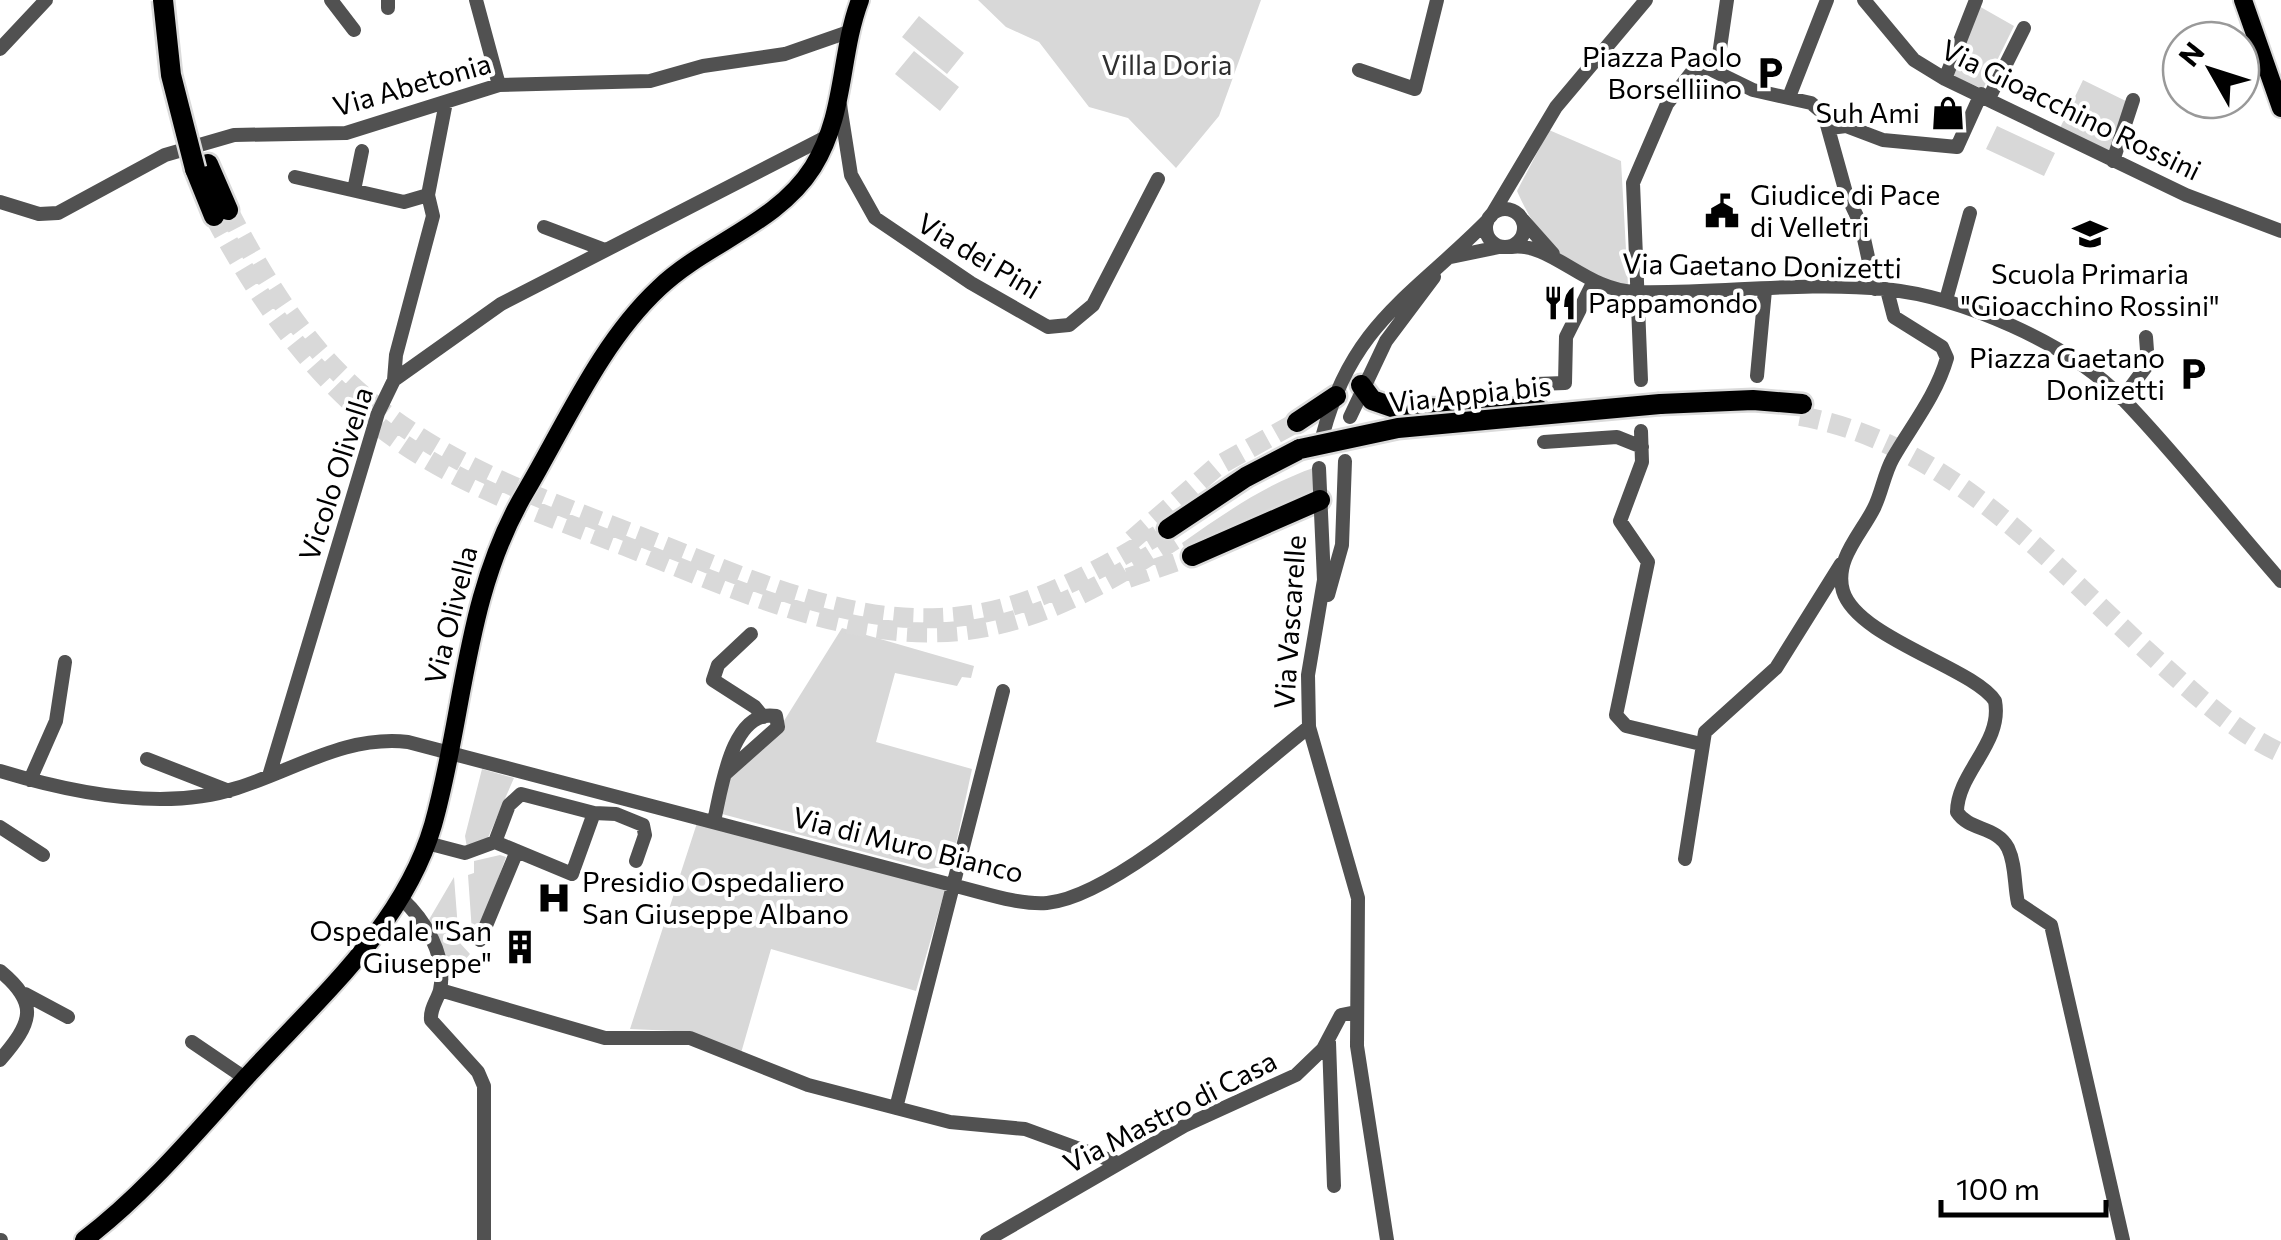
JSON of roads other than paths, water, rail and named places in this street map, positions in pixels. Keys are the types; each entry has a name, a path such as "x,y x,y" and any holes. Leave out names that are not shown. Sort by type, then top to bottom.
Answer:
{"highway":[{"path":"163,0 171,74 221,213"},
{"path":"176,0 181,72 201,166"},
{"path":"1362,385 1382,406 1580,411"},
{"path":"1297,422 1336,396"},
{"name":"Via Appia bis","path":"1308,459 1392,442 1661,410"},
{"name":"Via Appia bis","path":"1171,534 1308,459 1398,428 1580,411 1801,410"},
{"path":"1192,556 1320,500"}],"main road":[{"name":"Via Olivella","path":"84,1240 153,1178 344,971 401,898 427,843 476,607 492,556 607,354 638,310 665,282 753,224 796,188 830,135 840,105 850,31 860,0"},
{"path":"2242,0 2281,108"}],"street":[{"path":"0,49 46,0"},
{"path":"330,0 354,30"},
{"path":"476,0 500,85"},
{"path":"1359,70 1415,89 1437,0"},
{"path":"1505,247 1486,234 1489,218 1564,96 1646,0"},
{"path":"1712,70 1719,55 1726,0"},
{"path":"1788,97 1826,0"},
{"name":"Via Gioacchino Rossini","path":"1864,0 1914,60 1946,79 2186,196 2281,231"},
{"path":"1946,79 1976,0"},
{"path":"1830,128 1846,126 1883,140 1956,147 2024,28"},
{"name":"Via Abetonia","path":"0,202 38,214 58,213 178,150 254,131 354,132 500,85 650,81 703,66 785,54 850,31"},
{"path":"1641,380 1632,197 1636,172 1677,87 1696,68 1712,70 1748,88 1814,105 1830,128 1846,193 1862,225 1881,289 1894,316 1942,347 1946,362 1842,564 1780,662 1753,691 1710,725 1701,744 1685,859"},
{"path":"2112,161 2133,100"},
{"path":"394,380 396,354 432,216 428,195 446,102"},
{"name":"Via dei Pini","path":"840,105 851,175 874,218 971,283 1048,327 1069,325 1094,305 1158,179"},
{"name":"Vicolo Olivella","path":"269,776 378,413 394,380 502,304 830,135"},
{"path":"354,190 362,152"},
{"path":"1350,417 1362,385 1391,332 1450,257 1505,247 1524,235 1512,194 1521,164"},
{"path":"296,176 408,202 428,195"},
{"path":"1322,434 1336,396 1389,309 1500,210 1519,215"},
{"path":"1946,300 1970,213"},
{"name":"Via Gaetano Donizetti","path":"1519,215 1559,263"},
{"path":"544,227 605,250"},
{"name":"Via Gaetano Donizetti","path":"1505,247 1531,246 1593,283 1638,292 1881,289 1946,300 2050,347 2122,399 2281,581"},
{"path":"1536,384 1565,383 1566,337 1593,283"},
{"path":"1757,376 1764,290"},
{"path":"2122,399 2148,364 2146,336"},
{"path":"1544,442 1641,439 1642,462 1620,521 1648,562 1616,715 1626,726 1701,744"},
{"name":"Via Vascarelle","path":"1308,459 1320,500 1324,580 1308,674 1309,727 1358,898 1356,1012 1361,1076 1386,1185 1387,1240"},
{"path":"1320,608 1340,560 1344,461"},
{"path":"1842,564 1844,595 1857,610 1918,654 1983,687 1995,701 1992,729 1960,794 1957,812 1966,822 2004,841 2013,866 2018,903 2051,925 2123,1240"},
{"path":"714,821 728,753 763,717 755,707 715,684 712,675 751,634"},
{"path":"30,780 56,721 66,662"},
{"path":"896,1108 1003,691"},
{"name":"Via di Muro Bianco","path":"0,771 30,780 161,798 229,790 370,741 449,751 956,886 1042,903 1098,888 1128,869 1309,727"},
{"path":"146,759 229,790"},
{"path":"495,842 510,805 521,794 594,813 616,814 642,824 645,832 636,861"},
{"path":"427,843 450,852 469,852 495,842 572,874 594,813"},
{"path":"0,827 43,855"},
{"path":"480,940 516,851"},
{"path":"401,898 416,912 435,946 440,990 431,1020 478,1072 486,1092 484,1240"},
{"path":"0,970 25,994 68,1017"},
{"path":"440,990 605,1038 690,1038 792,1080 950,1122 1026,1129 1118,1163"},
{"path":"0,1060 25,1024 25,994"},
{"name":"Via Mastro di Casa","path":"987,1240 1202,1117 1282,1084 1309,1064 1329,1040 1342,1015 1356,1012"},
{"path":"1329,1040 1334,1186"},
{"path":"192,1042 245,1078"}],"tunnel":[{"path":"228,210 257,264 308,338 349,382 403,426 504,482 791,594 828,605 903,618 970,615 1054,590 1158,535"},
{"path":"214,216 246,272 301,350 345,396 397,440 459,477 525,507 747,594 831,620 874,628 960,631 989,627 1045,610 1125,571 1174,540"},
{"path":"1800,416 1854,430 1904,452 1951,480 2038,548 2202,700 2248,735 2281,753"},
{"path":"1132,540 1216,467 1297,422"},
{"path":"1128,578 1192,556"}],"place":[{"name":"Piazza Paolo Borselliino","path":"1770,73"},
{"name":"Suh Ami","path":"1948,113"},
{"name":"Giudice di Pace di Velletri","path":"1722,211"},
{"name":"Scuola Primaria \"Gioacchino Rossini\"","path":"2090,234"},
{"name":"Pappamondo","path":"1560,303"},
{"name":"Piazza Gaetano Donizetti","path":"2193,374"},
{"name":"Presidio Ospedaliero San Giuseppe Albano","path":"554,898"},
{"name":"Ospedale \"San Giuseppe\"","path":"520,947"}],"park label":[{"name":"Villa Doria","path":"1167,65"}]}
